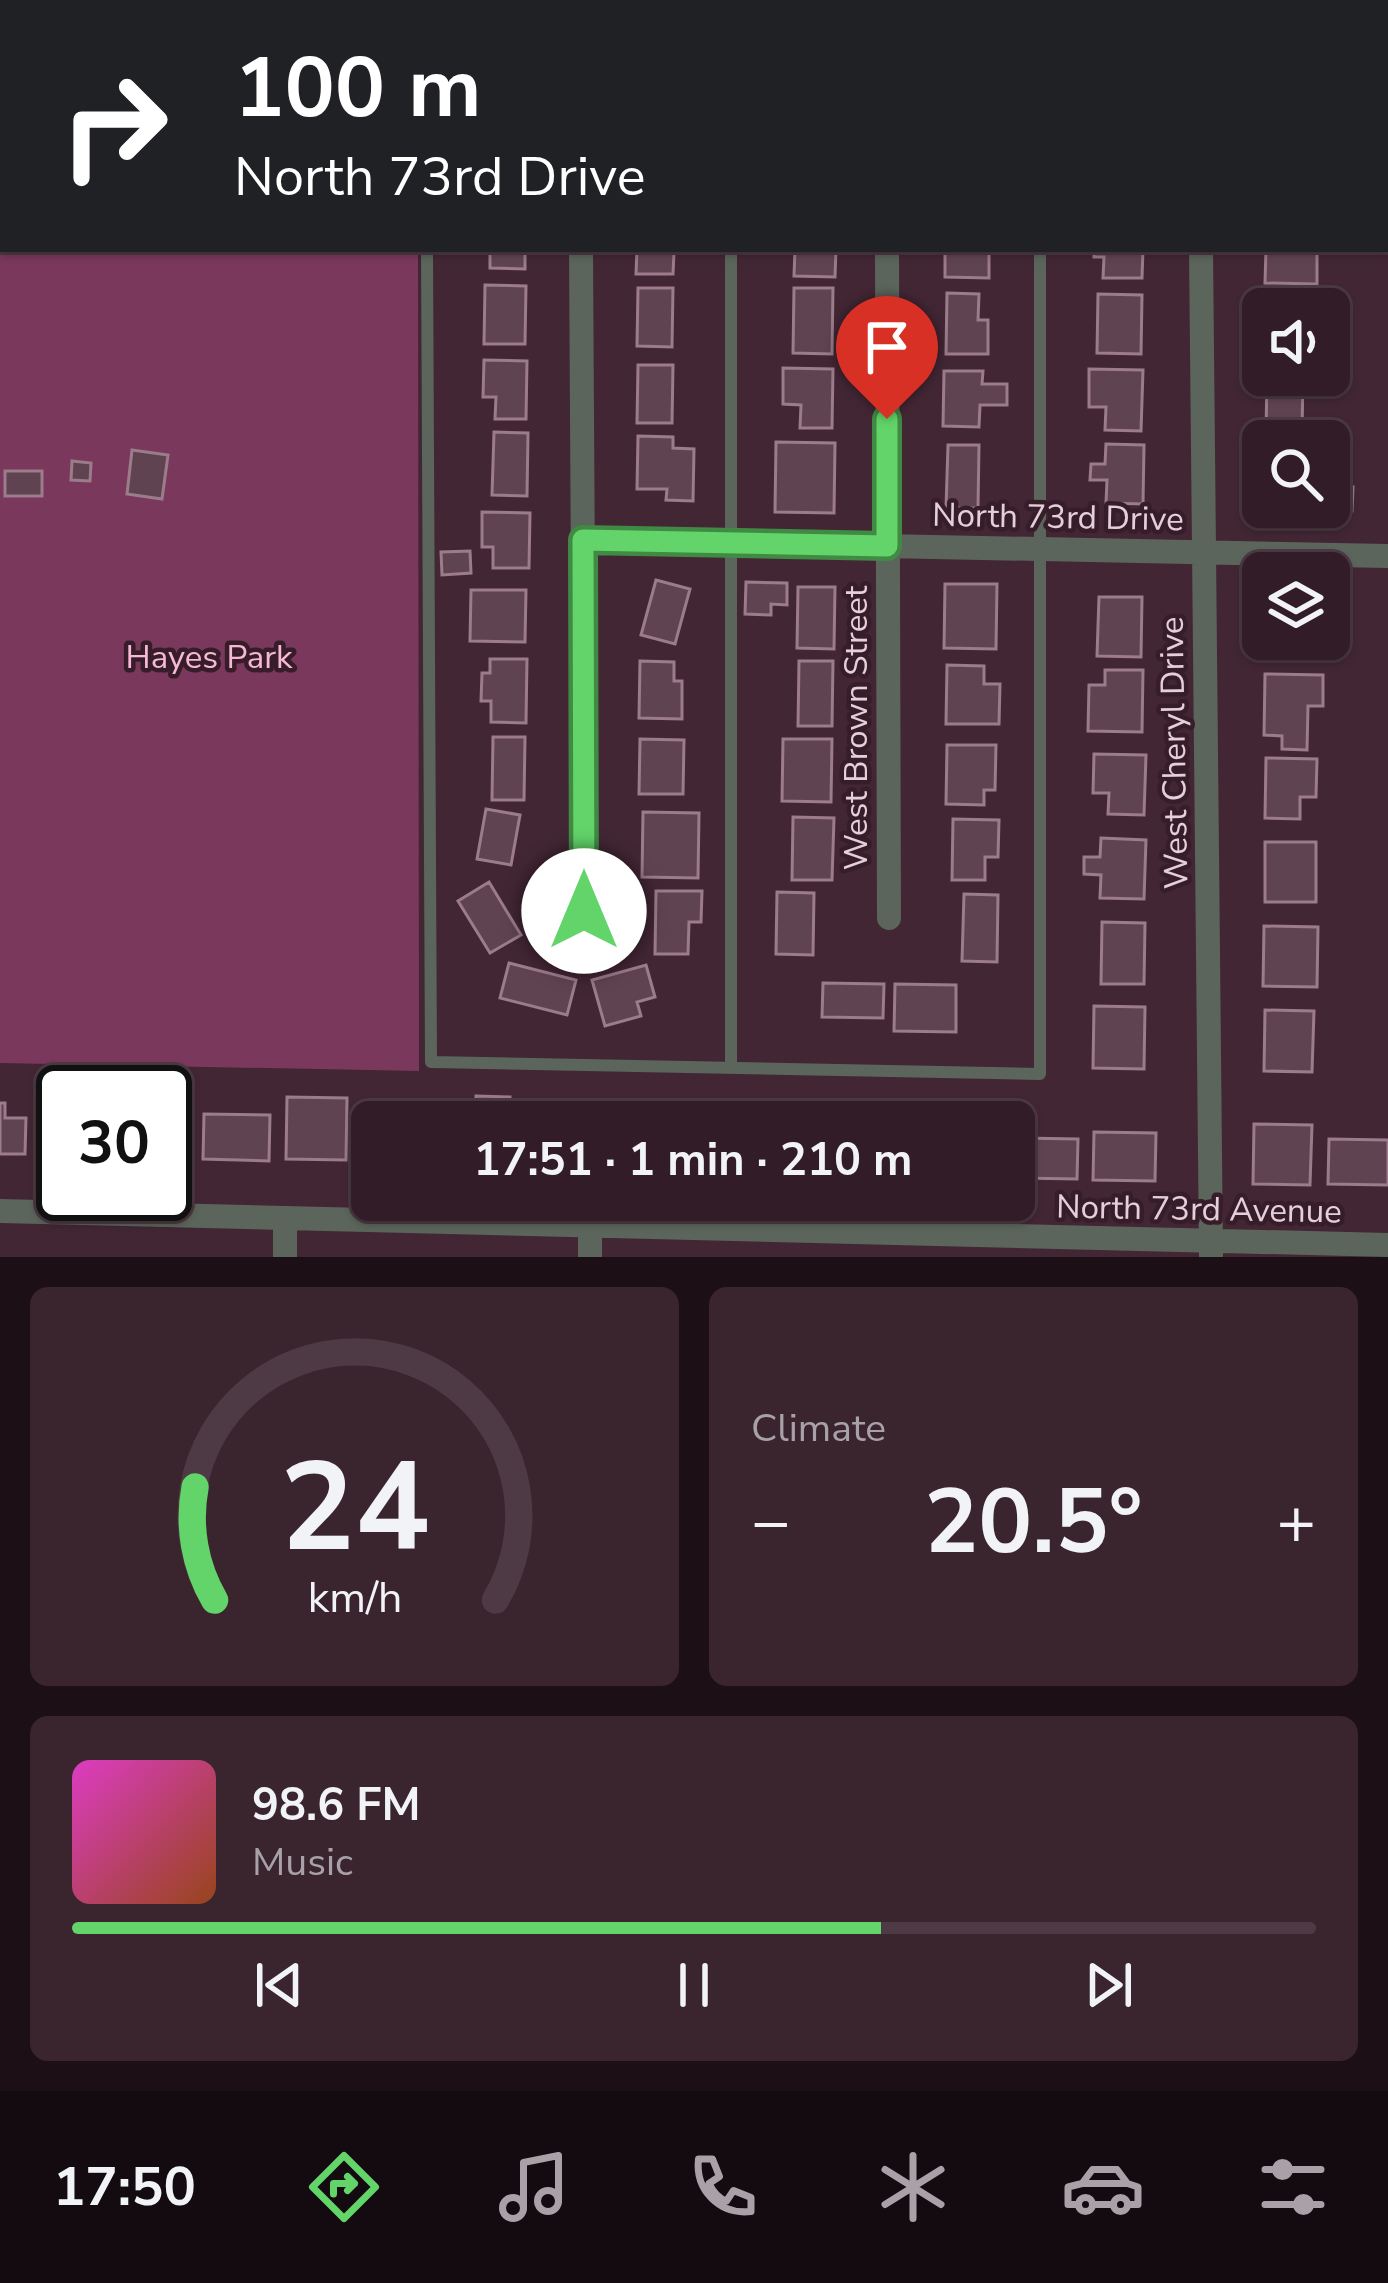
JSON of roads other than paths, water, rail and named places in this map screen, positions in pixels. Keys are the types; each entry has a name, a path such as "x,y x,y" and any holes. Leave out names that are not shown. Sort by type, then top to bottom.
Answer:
{"street":[{"path":"581,252 584,911"},
{"name":"West Brown Street","path":"887,252 889,918"},
{"name":"West Cheryl Drive","path":"1202,252 1211,1249"},
{"name":"North 73rd Drive","path":"583,540 1388,556"},
{"name":"North 73rd Avenue","path":"0,1211 590,1226 899,1245 1211,1249 1388,1245"},
{"path":"285,1218 285,1257"},
{"path":"590,1226 590,1257"}],"lane":[{"path":"427,252 431,1062 1040,1074 1040,252"},
{"path":"731,252 731,1068"}],"park label":[{"name":"Hayes Park","path":"209,656"}]}
